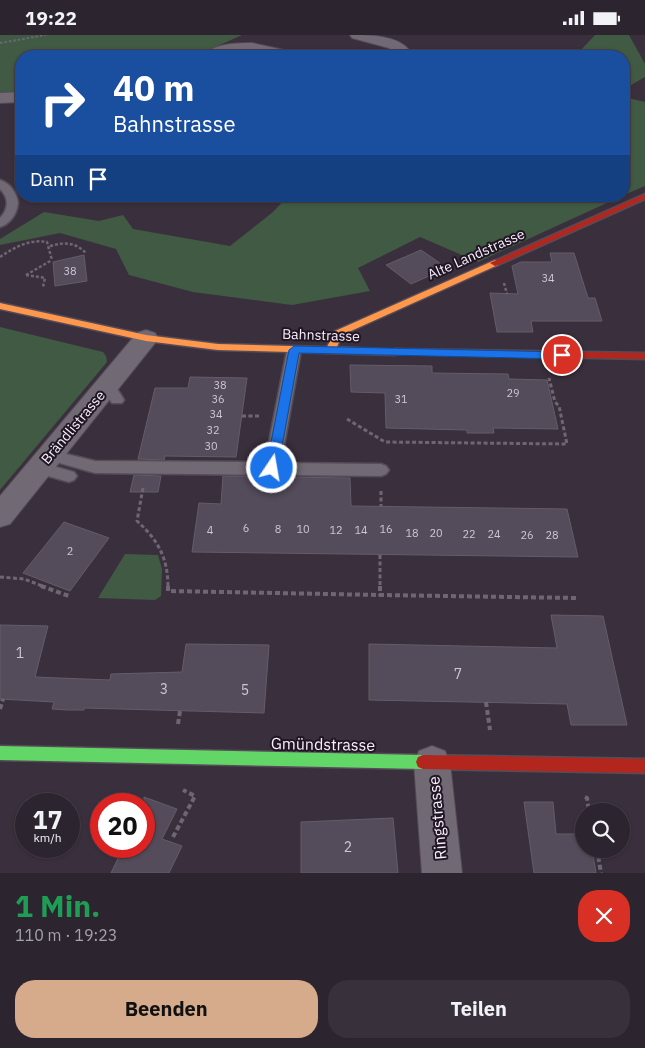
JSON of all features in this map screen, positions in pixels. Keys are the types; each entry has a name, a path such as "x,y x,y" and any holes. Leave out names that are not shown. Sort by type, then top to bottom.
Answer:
{"street":[{"path":"358,35 395,45 396,50"},
{"path":"402,50 418,41"},
{"path":"228,50 251,47 265,50"},
{"path":"0,98 15,97"},
{"name":"Alte Landstrasse","path":"330,351 338,333 645,196"},
{"name":"Bahnstrasse","path":"0,306 146,338 218,347 330,351 645,356"},
{"name":"Brändlistrasse","path":"0,516 44,461 112,393 146,338"},
{"name":"Gmündstrasse","path":"0,753 645,766"},
{"name":"Ringstrasse","path":"432,763 442,873"}],"lane":[{"path":"0,224 12,210 14,200 4,187"},
{"path":"272,468 294,350"},
{"path":"44,461 95,467 147,469 272,468 381,470"},
{"path":"44,461 68,476"}],"path":[{"path":"0,43 46,35"},
{"path":"0,257 12,249 33,242 47,242 50,246 52,260"},
{"path":"50,246 72,243 81,247 86,253"},
{"path":"43,287 45,277 26,275 52,260 56,261"},
{"path":"347,419 386,442 567,444 559,406 555,401 549,376"},
{"path":"552,406 559,406"},
{"path":"147,469 137,521 154,536 163,551 168,569 168,591 577,598"},
{"path":"380,555 380,595"},
{"path":"0,577 24,579 69,596"},
{"path":"0,709 3,699"},
{"path":"178,724 180,711"},
{"path":"173,837 195,796 180,789"},
{"path":"598,858 601,873"}],"green space":[{"path":"0,35 242,35 209,50 15,50 15,94 0,98"},
{"path":"595,35 629,35 645,64 645,77 630,86 630,50 581,50"},
{"path":"630,98 645,102 645,186 630,192"},
{"path":"282,202 609,202 478,262 420,237 358,268 370,291 292,305 193,292 129,275 116,249 60,233 0,245 0,239 44,212 99,221 123,215 133,229 230,246 273,212"},
{"path":"0,327 103,352 107,362 0,490"},
{"path":"125,554 158,555 162,569 161,596 155,600 98,598"}],"building":[{"path":"421,250 447,268 411,284 386,265"},
{"path":"550,253 574,253 588,298 595,298 602,321 531,321 533,332 497,332 490,293 518,294 512,266 521,262 552,262"},
{"path":"84,255 87,281 55,286 53,262"},
{"path":"350,365 432,366 432,373 508,374 509,379 547,380 558,429 493,428 494,433 467,433 467,430 386,428 385,393 351,392"},
{"path":"190,377 247,378 236,457 165,456 164,460 138,459 155,388 188,388"},
{"path":"134,475 161,476 158,492 130,492"},
{"path":"223,476 350,478 351,506 567,509 578,557 192,552 199,503 221,504"},
{"path":"64,522 109,538 70,591 23,573"},
{"path":"551,615 603,616 627,725 571,725 567,704 369,700 369,644 557,648"},
{"path":"0,625 48,626 35,677 110,680 111,674 182,672 186,644 269,645 264,713 84,708 84,710 68,710 52,709 54,702 0,699"},
{"path":"155,801 177,809 162,839 182,846 169,873 111,873 118,858 155,858"},
{"path":"524,802 553,802 556,834 575,834 575,858 594,858 596,873 534,873"},
{"path":"393,818 398,873 301,873 301,822"}],"traffic: fast":[{"path":"0,753 423,762"}],"traffic: slow":[{"path":"330,351 338,333 495,263"},
{"path":"0,306 146,338 218,347 395,352"}],"traffic: jam":[{"path":"495,263 645,196"},
{"path":"395,352 645,356"},
{"path":"423,762 645,766"}],"route":[{"path":"272,468 287,398 294,350 562,355"}]}
